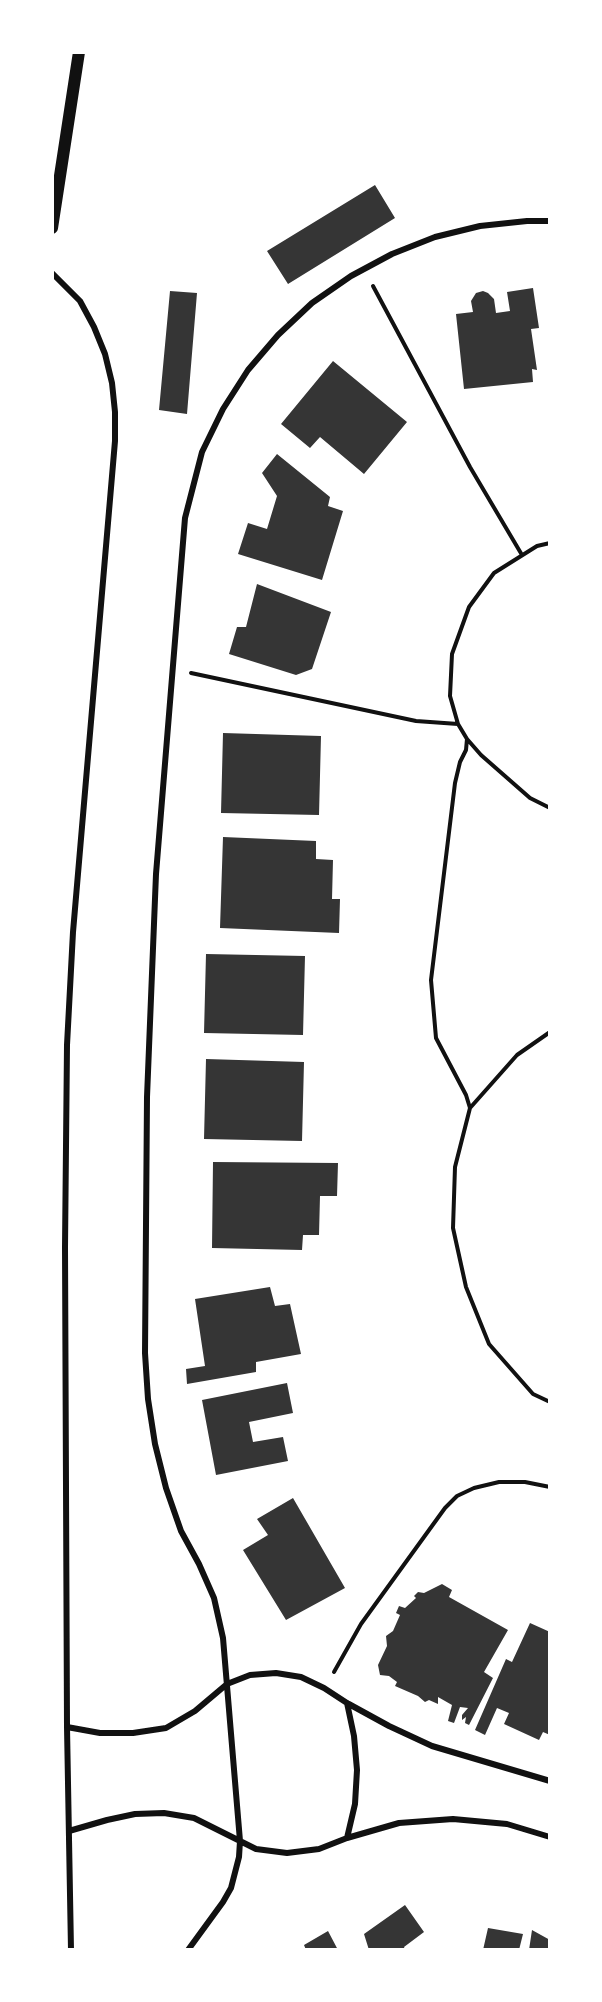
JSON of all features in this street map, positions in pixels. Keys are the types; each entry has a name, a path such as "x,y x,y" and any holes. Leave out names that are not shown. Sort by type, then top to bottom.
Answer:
{"main road":[{"path":"52,228 79,52"}],"street":[{"path":"188,1950 231,1888 238,1865 240,1841 224,1638 214,1598 181,1531 166,1488 155,1444 148,1399 145,1353 147,1097 155,897 185,518 202,452 223,409 248,370 278,335 312,303 364,269 392,254 435,237 480,226 549,221"},
{"path":"52,273 80,301 94,327 112,383 115,412 115,441 73,932 67,1045 65,1247 67,1727 71,1950"},
{"path":"67,1727 111,1733 133,1733 166,1728 195,1711 227,1684 250,1675 276,1673 301,1677 388,1726 432,1746 549,1781"},
{"path":"346,1703 354,1736 357,1770 355,1804 348,1838"},
{"path":"69,1832 106,1820 135,1814 165,1813 194,1818 256,1849 287,1852 318,1849 399,1823 453,1819 507,1824 549,1837"}],"path":[{"path":"364,269 470,467 522,555"},
{"path":"549,543 537,546 494,573 469,607 452,654 450,696 458,724 481,755 530,798 549,808"},
{"path":"173,669 416,721 458,724"},
{"path":"467,739 466,750 460,762 455,783 431,980 436,1038 466,1095 470,1108"},
{"path":"549,1032 517,1055 470,1108 454,1167 453,1228 466,1287 489,1344 533,1394 549,1402"},
{"path":"324,1688 361,1624 445,1508 457,1496 474,1488 499,1482 525,1482 549,1487"}],"building":[{"path":"375,185 395,218 288,284 267,251"},
{"path":"533,288 539,328 531,329 537,370 532,369 533,382 464,389 456,314 473,312 471,301 476,293 483,291 494,299 496,313 510,311 507,292"},
{"path":"170,291 197,293 187,414 159,410"},
{"path":"333,361 407,422 364,474 320,437 310,448 281,424"},
{"path":"277,454 330,497 328,506 343,511 322,580 238,554 248,523 267,529 277,496 262,473"},
{"path":"257,584 331,612 312,669 296,675 229,654 237,627 246,627"},
{"path":"223,733 321,736 319,815 221,813"},
{"path":"223,837 316,841 316,859 333,860 332,899 340,899 339,933 220,928"},
{"path":"206,954 305,956 303,1035 204,1033"},
{"path":"206,1059 304,1062 302,1141 204,1139"},
{"path":"213,1162 338,1163 337,1196 320,1196 319,1235 303,1235 302,1250 212,1248"},
{"path":"270,1287 275,1306 290,1304 301,1354 256,1362 256,1372 187,1384 186,1369 205,1366 195,1299"},
{"path":"287,1383 293,1413 249,1422 253,1442 283,1437 288,1461 216,1475 202,1400"},
{"path":"293,1498 345,1588 286,1620 243,1550 268,1535 257,1519"},
{"path":"442,1584 452,1590 449,1597 508,1630 484,1672 493,1678 469,1725 465,1723 466,1717 462,1720 462,1715 468,1708 460,1707 454,1723 448,1721 452,1705 438,1697 438,1704 429,1700 425,1702 418,1696 395,1686 397,1682 389,1676 380,1675 378,1665 387,1646 386,1636 393,1631 400,1615 396,1613 399,1606 405,1608 416,1598 414,1596 418,1592 424,1593"},
{"path":"530,1623 550,1632 550,1735 543,1732 539,1740 504,1724 509,1713 497,1708 485,1735 475,1730 506,1659 512,1662"},
{"path":"405,1905 424,1932 404,1947 405,1950 369,1950 364,1934"},
{"path":"488,1928 523,1934 519,1950 483,1950"},
{"path":"532,1930 550,1940 548,1950 529,1950"},
{"path":"328,1931 338,1950 306,1950 304,1945"}]}
